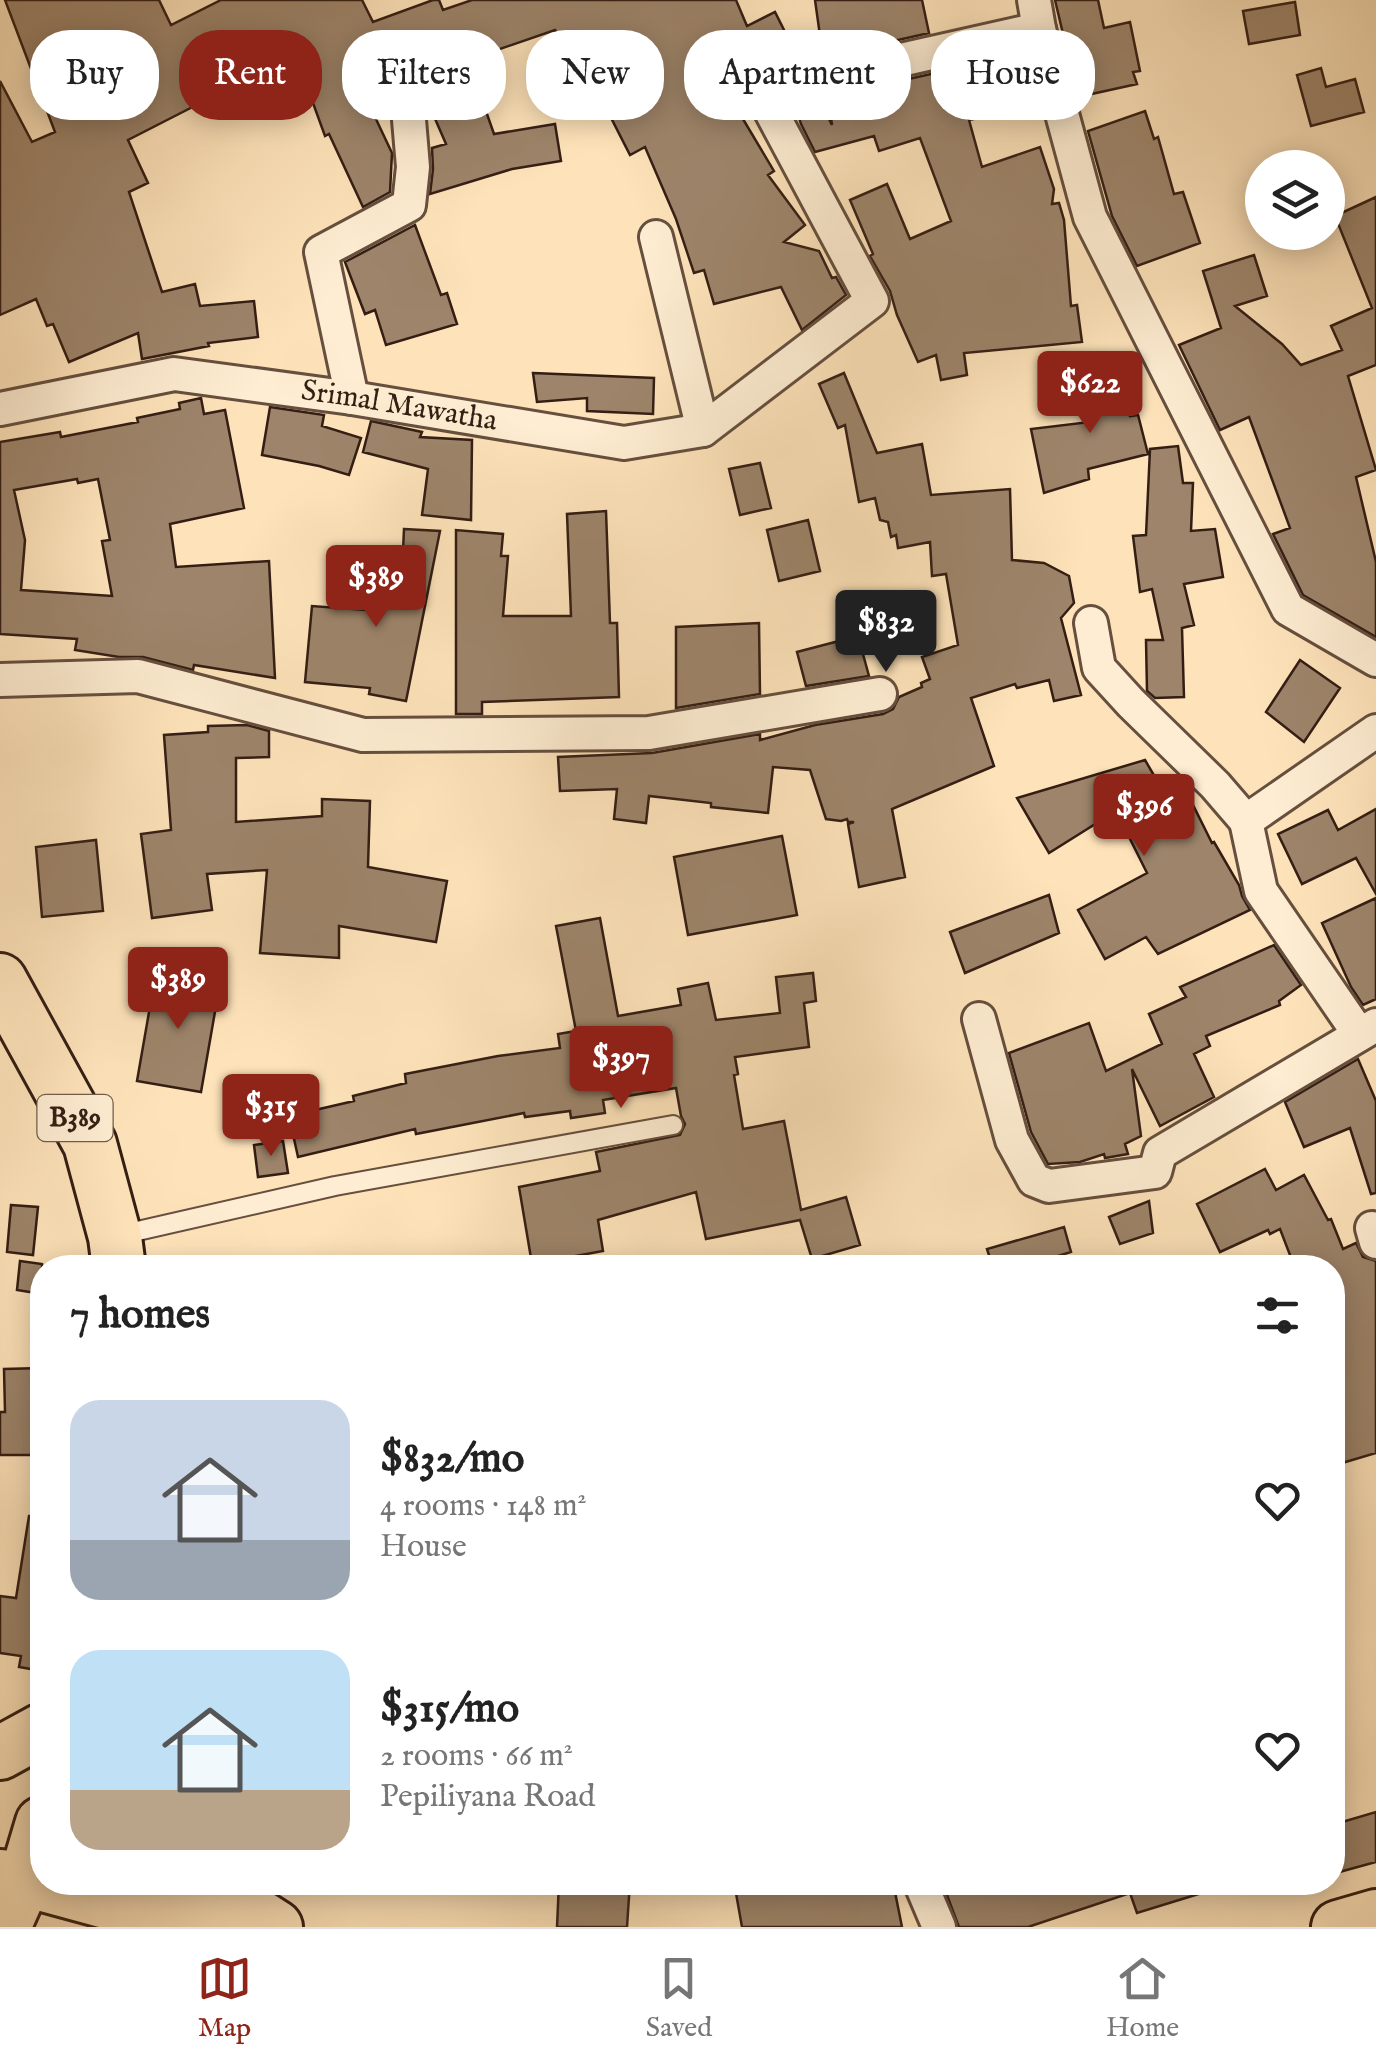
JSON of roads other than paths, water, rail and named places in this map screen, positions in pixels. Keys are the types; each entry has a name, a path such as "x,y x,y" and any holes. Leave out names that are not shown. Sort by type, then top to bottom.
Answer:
{"main road":[{"name":"B389","path":"1,984 90,1144 117,1252"},
{"path":"0,1753 30,1737"},
{"path":"4,1927 24,1854"},
{"path":"93,1927 164,1898 251,1911 276,1927"},
{"path":"1338,1927 1376,1916"}],"street":[{"name":"Srimal Mawatha","path":"0,409 174,374 352,398 624,443 703,430 872,301 767,104 776,88 1036,15"},
{"path":"1036,15 1090,216 1288,609 1376,660"},
{"path":"352,398 321,252 408,205 413,167 409,120"},
{"path":"656,237 703,430"},
{"path":"979,1020 1012,1140 1034,1180 1049,1186 1155,1172 1160,1153 1368,1030 1261,891 1246,821 1216,785 1130,704 1099,668 1091,623"},
{"path":"0,680 138,676 363,735 649,733 880,694"},
{"path":"1246,821 1376,731"},
{"path":"925,1895 939,1927"}],"lane":[{"path":"117,1252 334,1186 673,1126"}]}
